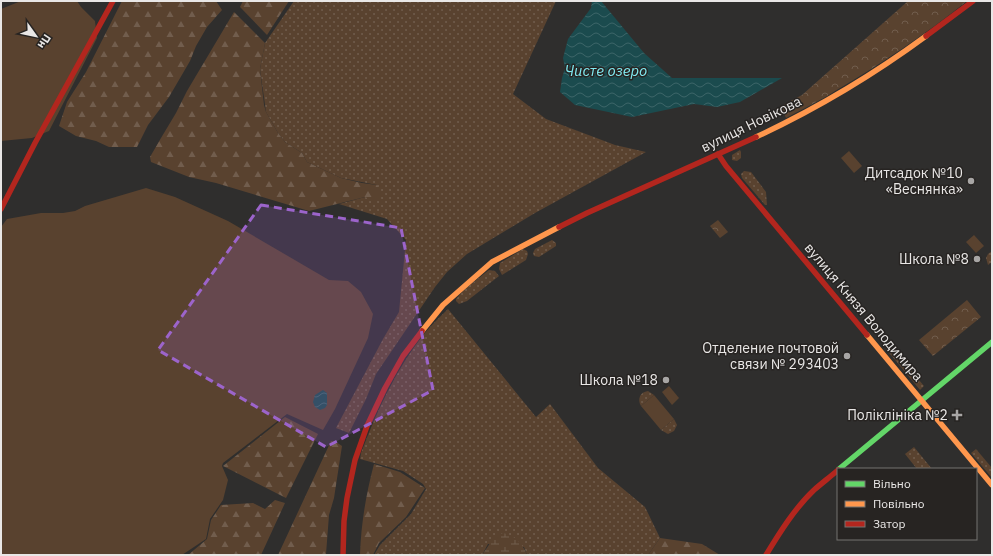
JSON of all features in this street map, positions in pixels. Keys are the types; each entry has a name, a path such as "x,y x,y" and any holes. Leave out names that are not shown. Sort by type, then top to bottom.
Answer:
{"street":[{"path":"1,209 35,143 113,1"},
{"name":"вулиця Новікова","path":"343,555 344,521 355,460 367,426 385,388 403,356 443,305 492,262 526,243 587,213 781,125 857,82 900,55 935,31 973,1"},
{"name":"вулиця Князя Володимира","path":"718,154 726,166 992,485"},
{"path":"841,468 992,342"},
{"path":"766,555 776,538 796,511 814,490 837,472"}],"highlighted area":[{"path":"261,205 401,228 433,390 326,447 158,350"}],"green space":[{"path":"21,1 77,1 95,21 97,38 49,131 32,138 1,141 1,9"},
{"path":"122,1 216,1 222,10 207,27 196,46 190,61 169,97 148,125 137,147 109,147 96,141 76,136 59,126 67,102 86,72"},
{"path":"243,1 289,1 267,35 240,7"},
{"path":"294,1 556,1 513,94 546,119 615,145 646,152 535,213 467,254 447,272 435,287 376,374 366,399 349,433 336,428 399,312 406,240 387,219 339,204 365,197 377,185 341,178 307,162 302,153 285,142 266,112 260,69 265,43"},
{"path":"908,1 967,1 919,37 852,81 786,118 782,108 785,104 802,95"},
{"path":"234,12 265,43 260,69 264,105 266,112 285,142 302,153 307,162 341,178 377,185 381,192 381,197 375,201 365,197 309,211 216,183 189,177 151,162 150,157"},
{"path":"740,150 741,158 737,161 732,160 732,155"},
{"path":"849,151 862,166 854,173 841,158"},
{"path":"744,171 751,172 766,192 767,205 765,205 742,178 741,174"},
{"path":"146,188 175,197 228,221 329,280 348,281 361,292 373,314 368,338 335,409 323,430 287,414 223,463 222,466 228,480 223,500 210,519 206,539 182,555 1,555 1,227 7,219 41,213 63,213 75,211 85,206"},
{"path":"718,220 728,232 720,238 710,226"},
{"path":"974,235 984,246 976,253 966,242"},
{"path":"552,240 556,243 556,246 539,257 534,256 533,253 535,249"},
{"path":"523,249 527,251 528,254 526,260 502,275 499,269 500,263"},
{"path":"992,251 992,262 988,265 986,258"},
{"path":"489,270 495,271 499,276 467,301 459,304 456,299 465,289"},
{"path":"967,300 981,317 933,356 919,340"},
{"path":"448,309 536,417 550,404 598,468 645,507 660,538 648,555 527,555 524,547 488,544 482,555 374,555 380,545 411,514 426,489 423,484 403,471 360,459 361,453 388,391 405,361 427,331"},
{"path":"888,343 924,386 920,390 886,349"},
{"path":"669,386 679,398 672,405 662,392"},
{"path":"648,391 654,395 641,406 639,398 641,394"},
{"path":"654,395 674,419 661,430 641,406"},
{"path":"285,417 318,434 286,498 223,466"},
{"path":"674,419 677,425 674,431 668,434 661,430"},
{"path":"331,441 342,446 334,498 329,515 326,554 278,555"},
{"path":"914,447 931,468 916,468 905,454"},
{"path":"976,449 992,468 992,478 971,453"},
{"path":"374,464 400,472 425,488 406,517 379,543 373,555 360,555 364,509"},
{"path":"275,500 285,503 261,555 188,555 207,539 211,520 221,505 253,503 265,509"},
{"path":"503,533 512,536 518,541 527,555 482,555 495,536"},
{"path":"660,538 702,544 720,555 648,555"}],"water":[{"name":"Чисте озеро","path":"592,1 601,1 644,53 672,78 782,78 740,102 717,107 694,104 632,117 575,105 560,92 565,68 563,58 568,39 591,8"},
{"path":"323,390 327,393 327,405 325,408 320,410 315,407 313,402 315,395"}],"traffic: fast":[{"path":"840,468 992,342"}],"traffic: slow":[{"path":"756,137 844,91 926,36"},
{"path":"422,331 443,305 492,262 559,227"},
{"path":"867,335 992,485"}],"traffic: jam":[{"path":"1,209 35,143 113,1"},
{"path":"926,36 973,1"},
{"path":"559,227 756,137"},
{"path":"718,154 726,166 867,335"},
{"path":"343,555 344,521 355,460 367,426 385,388 403,356 422,331"},
{"path":"766,555 794,512 814,490 837,471"}],"place":[{"name":"Дитсадок №10 «Веснянка»","path":"971,181"},
{"name":"Школа №8","path":"977,259"},
{"name":"Отделение почтовой связи № 293403","path":"847,356"},
{"name":"Школа №18","path":"666,380"},
{"name":"Поліклініка №2","path":"957,415"}]}
